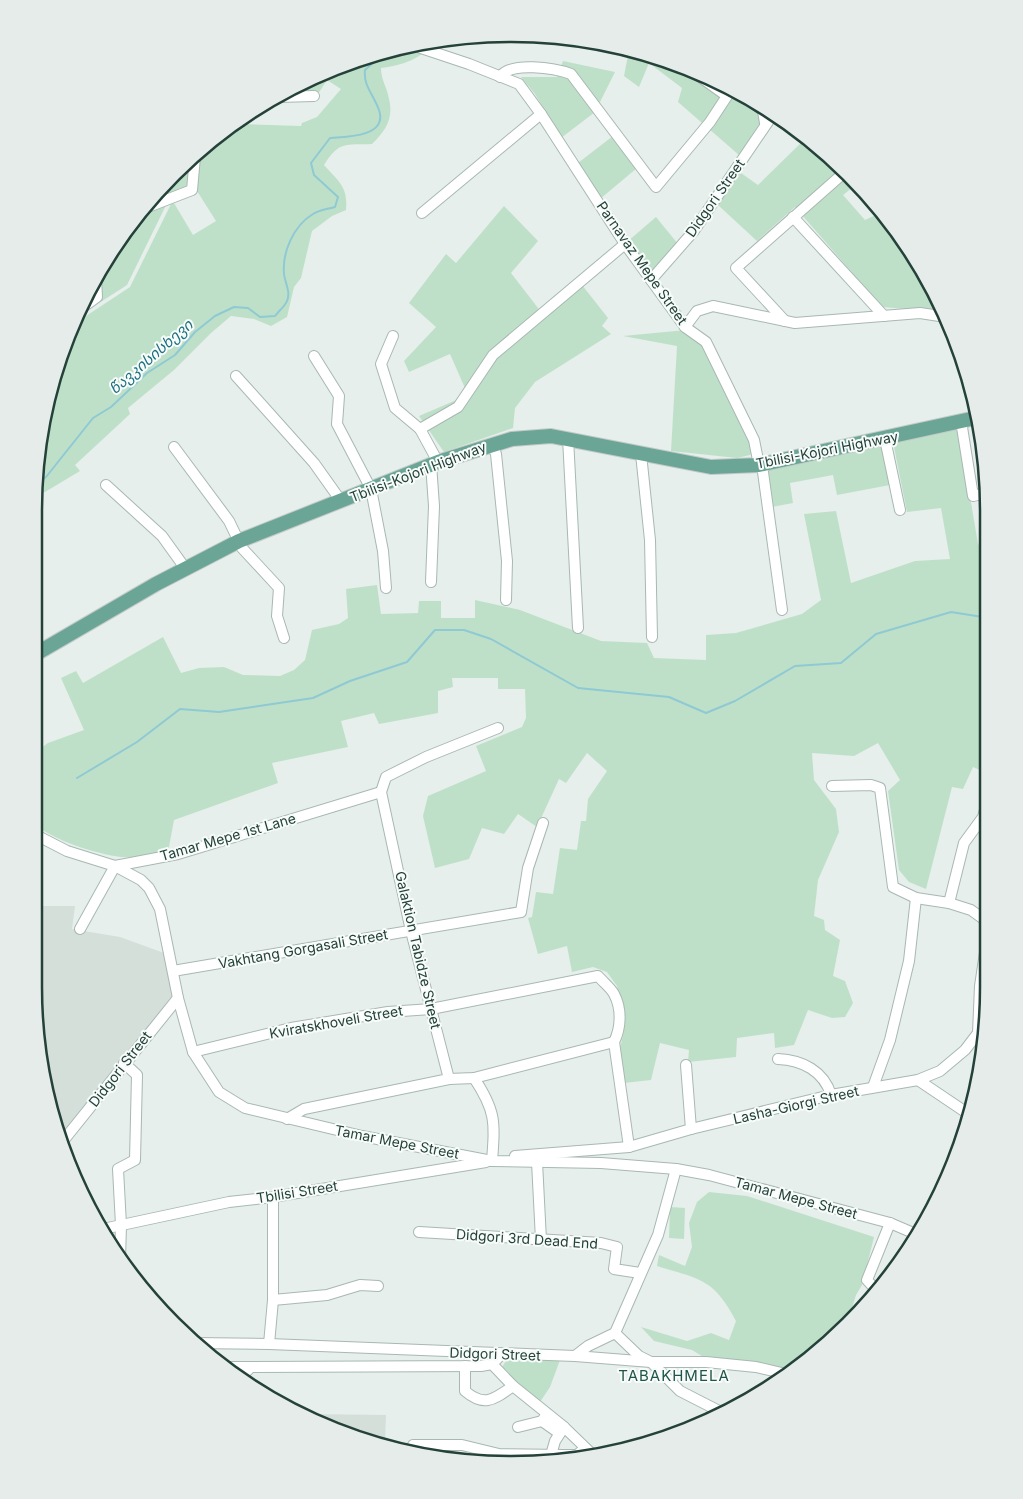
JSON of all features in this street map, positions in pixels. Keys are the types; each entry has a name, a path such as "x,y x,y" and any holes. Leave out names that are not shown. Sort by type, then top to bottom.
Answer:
{"main road":[{"name":"Tbilisi-Kojori Highway","path":"42,650 185,568 239,541 434,463 492,444 535,436 568,438 711,467 761,465 971,419"}],"street":[{"name":"Parnavaz Mepe Street","path":"429,51 519,84 541,114 625,244 685,327 706,342 750,431 761,465 782,610"},
{"path":"500,77 504,71 512,68 557,68 571,74 656,187 710,122 727,95"},
{"path":"293,97 314,96"},
{"path":"422,213 541,114"},
{"path":"765,117 766,123"},
{"name":"Didgori Street","path":"651,280 696,228 769,120"},
{"path":"157,204 194,188 194,167"},
{"path":"785,321 736,268 839,177"},
{"path":"162,198 169,200"},
{"path":"793,217 884,316"},
{"path":"420,429 458,407 493,355 625,244"},
{"path":"685,327 697,311 713,306 795,323 920,313 937,316"},
{"path":"393,336 381,364 395,408 420,429 434,463 431,582"},
{"path":"314,356 339,396 337,424 371,489 383,550 386,588"},
{"path":"236,376 314,463 341,501"},
{"path":"961,421 973,496 979,495"},
{"path":"568,438 578,628"},
{"path":"885,439 900,510"},
{"path":"492,444 496,454 507,561 506,600"},
{"path":"174,447 229,521 239,541 279,588 278,616 284,638"},
{"path":"642,454 650,540 652,637"},
{"path":"106,485 158,532 185,568"},
{"path":"381,792 386,777 426,757 498,728"},
{"name":"Lasha-Giorgi Street","path":"832,786 871,785 880,788 893,886 916,898 949,903 971,910 980,918"},
{"name":"Tamar Mepe 1st Lane","path":"114,866 178,854 381,792"},
{"name":"Galaktion Tabidze Street","path":"381,792 411,931 449,1079"},
{"path":"949,903 964,843 980,820"},
{"name":"Vakhtang Gorgasali Street","path":"173,971 521,912 528,868 543,823"},
{"name":"Tamar Mepe Street","path":"42,838 67,851 114,866 141,880 156,899 178,998 193,1052 210,1081 231,1101 245,1108 287,1119 492,1161 601,1163 676,1169 890,1223 911,1232"},
{"path":"80,929 114,866"},
{"path":"873,1087 890,1040 909,961 916,898"},
{"name":"Kviratskhoveli Street","path":"193,1052 291,1028 388,1012 432,1008 598,976 614,994 619,1013 620,1030 614,1042 629,1147"},
{"name":"Didgori Street","path":"67,1137 178,998"},
{"name":"Lasha-Giorgi Street","path":"492,1161 525,1155 629,1147 691,1129 831,1095 918,1080 940,1071 977,1038"},
{"path":"287,1119 304,1109 449,1079 474,1078 614,1042"},
{"path":"778,1059 796,1060 814,1070 828,1084 831,1095"},
{"path":"120,1246 118,1170 135,1160 136,1075 124,1064"},
{"path":"686,1065 691,1129"},
{"path":"474,1078 492,1110 495,1122 492,1161"},
{"path":"918,1080 964,1111"},
{"name":"Tbilisi Street","path":"109,1228 229,1202 273,1197 492,1161"},
{"path":"537,1162 541,1240"},
{"path":"575,1356 588,1346 615,1333 658,1234 676,1169"},
{"path":"269,1344 273,1300 273,1197"},
{"path":"873,1286 867,1280 890,1223"},
{"name":"Didgori 3rd Dead End","path":"419,1232 601,1243 616,1247 614,1269 640,1273"},
{"path":"273,1300 327,1294 360,1285 378,1286"},
{"path":"615,1333 639,1356 651,1362 680,1391 716,1409"},
{"name":"Didgori Street","path":"206,1343 269,1344 501,1355 575,1356 651,1362 706,1362 756,1367 779,1372"},
{"path":"236,1367 465,1366 492,1364 501,1355"},
{"path":"492,1364 545,1417 562,1430 578,1451"},
{"path":"465,1366 464,1392 475,1399 491,1401 513,1386"},
{"path":"245,1373 251,1367"},
{"path":"518,1427 545,1417"},
{"path":"550,1454 562,1430"},
{"path":"413,1445 462,1445 491,1455"}],"shaded area":[{"path":"42,906 75,906 72,929 120,937 164,953 175,1001 66,1135 58,1109 47,1049 42,988"},
{"path":"317,1414 386,1415 385,1439"}],"green space":[{"path":"425,51 411,60 381,68 388,95 390,113 387,124 381,134 372,144 349,145 339,148 329,157 324,165 338,180 344,190 346,210 332,216 312,231 301,278 294,287 287,317 271,326 254,319 231,316 174,370 128,408 130,414 75,465 80,471 43,493 47,450 58,390 67,361 85,317 130,287 171,204 174,203 193,235 216,221 197,191 198,163 226,139 248,124 301,126 302,123 317,117 341,89 327,80 390,58"},
{"path":"628,57 633,58 662,67 706,85 729,101 731,97 746,105 759,114 760,123 739,155 678,102 682,88 649,63 639,87 624,76"},
{"path":"563,61 615,72 595,112 561,138 535,94 521,77 557,77"},
{"path":"327,80 318,94 298,94"},
{"path":"613,136 637,168 600,199 578,163"},
{"path":"801,143 851,189 843,195 865,220 875,215 884,226 918,277 935,311 882,307 795,207 757,241 718,205 741,173 758,185"},
{"path":"192,169 191,188 169,197 165,196"},
{"path":"162,199 168,201 127,285 88,310 105,277 139,226"},
{"path":"504,206 538,241 511,273 545,317 582,285 608,318 602,326 611,334 535,382 515,408 513,428 444,452 419,416 468,395 450,354 409,372 404,361 436,327 409,303 446,254 456,263"},
{"path":"656,217 678,244 653,273 627,242"},
{"path":"686,330 704,345 753,440 754,454 737,458 671,451 677,346 623,336"},
{"path":"958,425 978,544 980,546 980,770 973,767 963,789 952,787 926,889 909,882 899,870 888,791 900,780 878,743 854,756 812,753 814,780 836,809 839,832 818,880 814,916 824,920 825,930 840,940 833,976 845,981 853,1003 845,1017 832,1018 808,1010 794,1045 775,1048 774,1033 737,1038 736,1057 688,1062 689,1050 660,1043 651,1080 624,1083 619,1052 624,1031 623,1010 617,986 607,972 593,967 572,972 567,946 538,954 528,918 532,917 536,892 553,894 560,848 577,850 581,821 586,821 588,799 607,771 587,753 566,783 559,779 537,827 518,814 504,834 482,828 469,859 435,868 423,816 428,796 486,771 476,746 522,727 526,718 525,689 498,689 498,678 452,678 453,687 438,691 438,713 379,724 374,713 341,721 348,747 272,763 278,783 174,820 168,852 121,857 87,849 51,835 42,829 42,747 48,743 84,730 61,678 76,671 83,683 163,637 181,673 199,668 224,667 243,675 280,676 294,670 305,660 312,630 339,624 348,618 346,589 377,585 381,614 418,613 419,601 441,601 441,618 475,618 475,600 520,610 601,641 647,643 654,658 706,660 706,635 736,633 802,614 821,600 804,514 836,511 851,583 915,561 950,559 941,508 907,512 893,442"},
{"path":"882,443 890,485 837,495 833,475 790,483 793,503 772,507 766,467"},
{"path":"709,1192 747,1196 874,1237 862,1285 856,1295 851,1310 821,1340 786,1368 705,1358 692,1350 654,1341 641,1327 687,1341 711,1333 729,1340 736,1321 728,1307 713,1289 695,1278 657,1266 659,1255 685,1266 692,1247 689,1223 697,1202"},
{"path":"670,1207 685,1208 684,1239 669,1238"},
{"path":"507,1359 560,1360 550,1387 540,1402 501,1369"}],"waterway":[{"name":"წავკისისხევი","path":"44,478 93,418 111,407 147,373 175,355 195,332 215,316 234,307 248,308 260,317 275,316 283,307 288,298 284,266 290,241 306,219 313,214 335,207 338,197 314,175 311,163 330,138 364,134 377,126 380,119 379,110 367,86 365,76 365,70 372,63"},
{"path":"77,778 137,742 180,709 219,712 313,698 350,681 407,662 435,630 464,630 491,639 578,688 669,697 706,713 735,701 795,666 841,663 876,634 951,612 980,617"}],"district":[{"name":"TABAKHMELA","path":"674,1376"}]}
